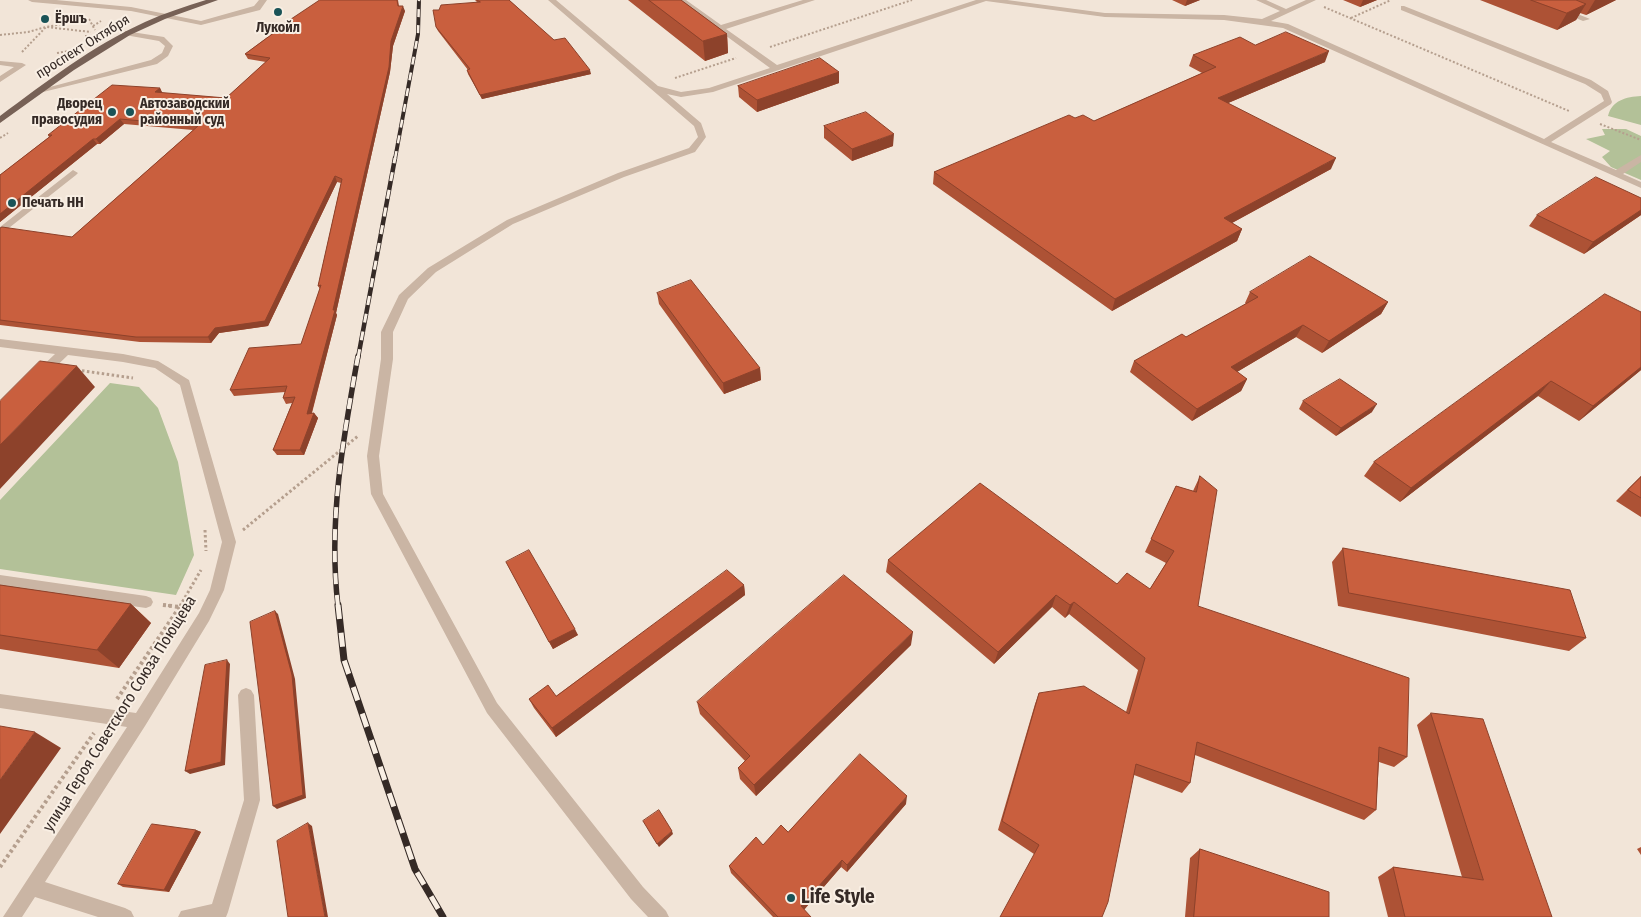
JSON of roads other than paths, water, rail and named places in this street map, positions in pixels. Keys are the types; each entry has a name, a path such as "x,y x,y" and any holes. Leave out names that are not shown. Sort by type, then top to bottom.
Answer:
{"main road":[{"name":"проспект Октября","path":"0,120 128,33 166,15 214,0"}],"street":[{"path":"31,0 131,10 201,23 257,8 263,0"},
{"path":"552,0 698,125 702,137 692,150 621,175 510,222 432,270 403,297 387,332 387,359 373,456 377,494 492,708 636,893 660,917"},
{"path":"681,0 776,68"},
{"path":"720,28 811,0"},
{"path":"654,87 681,95 710,90 983,0"},
{"path":"989,0 1036,6 1051,3 1084,13 1264,21 1285,26 1641,185"},
{"path":"1011,0 1020,4"},
{"path":"1260,0 1286,11"},
{"path":"1536,0 1586,19"},
{"path":"1264,21 1310,1"},
{"path":"131,10 138,5"},
{"path":"1404,8 1588,82 1605,93 1608,102 1545,142"},
{"path":"40,91 136,68 159,58 169,46 160,39 128,33"},
{"path":"0,63 22,65 0,80"},
{"path":"1616,174 1641,158"},
{"path":"0,232 73,173"},
{"name":"улица Героя Советского Союза Поющева","path":"0,343 123,358 158,365 185,382 229,542 217,590 204,617 140,721 12,917"},
{"path":"31,385 65,351"},
{"path":"0,581 146,602"},
{"path":"187,917 219,912 252,800 246,695"},
{"path":"0,701 140,721"},
{"path":"32,887 125,917"}],"railway":[{"path":"395,159 418,34 419,0"},
{"path":"358,358 395,158"},
{"path":"338,606 335,575 336,512 342,449 358,356"},
{"path":"338,605 344,660 415,869 443,917"}],"place":[{"name":"Лукойл","path":"278,12"},
{"name":"Ёршъ","path":"45,19"},
{"name":"Дворец правосудия","path":"112,112"},
{"name":"Автозаводский районный суд","path":"130,112"},
{"name":"Печать НН","path":"12,203"},
{"name":"Life Style","path":"791,898"}]}
